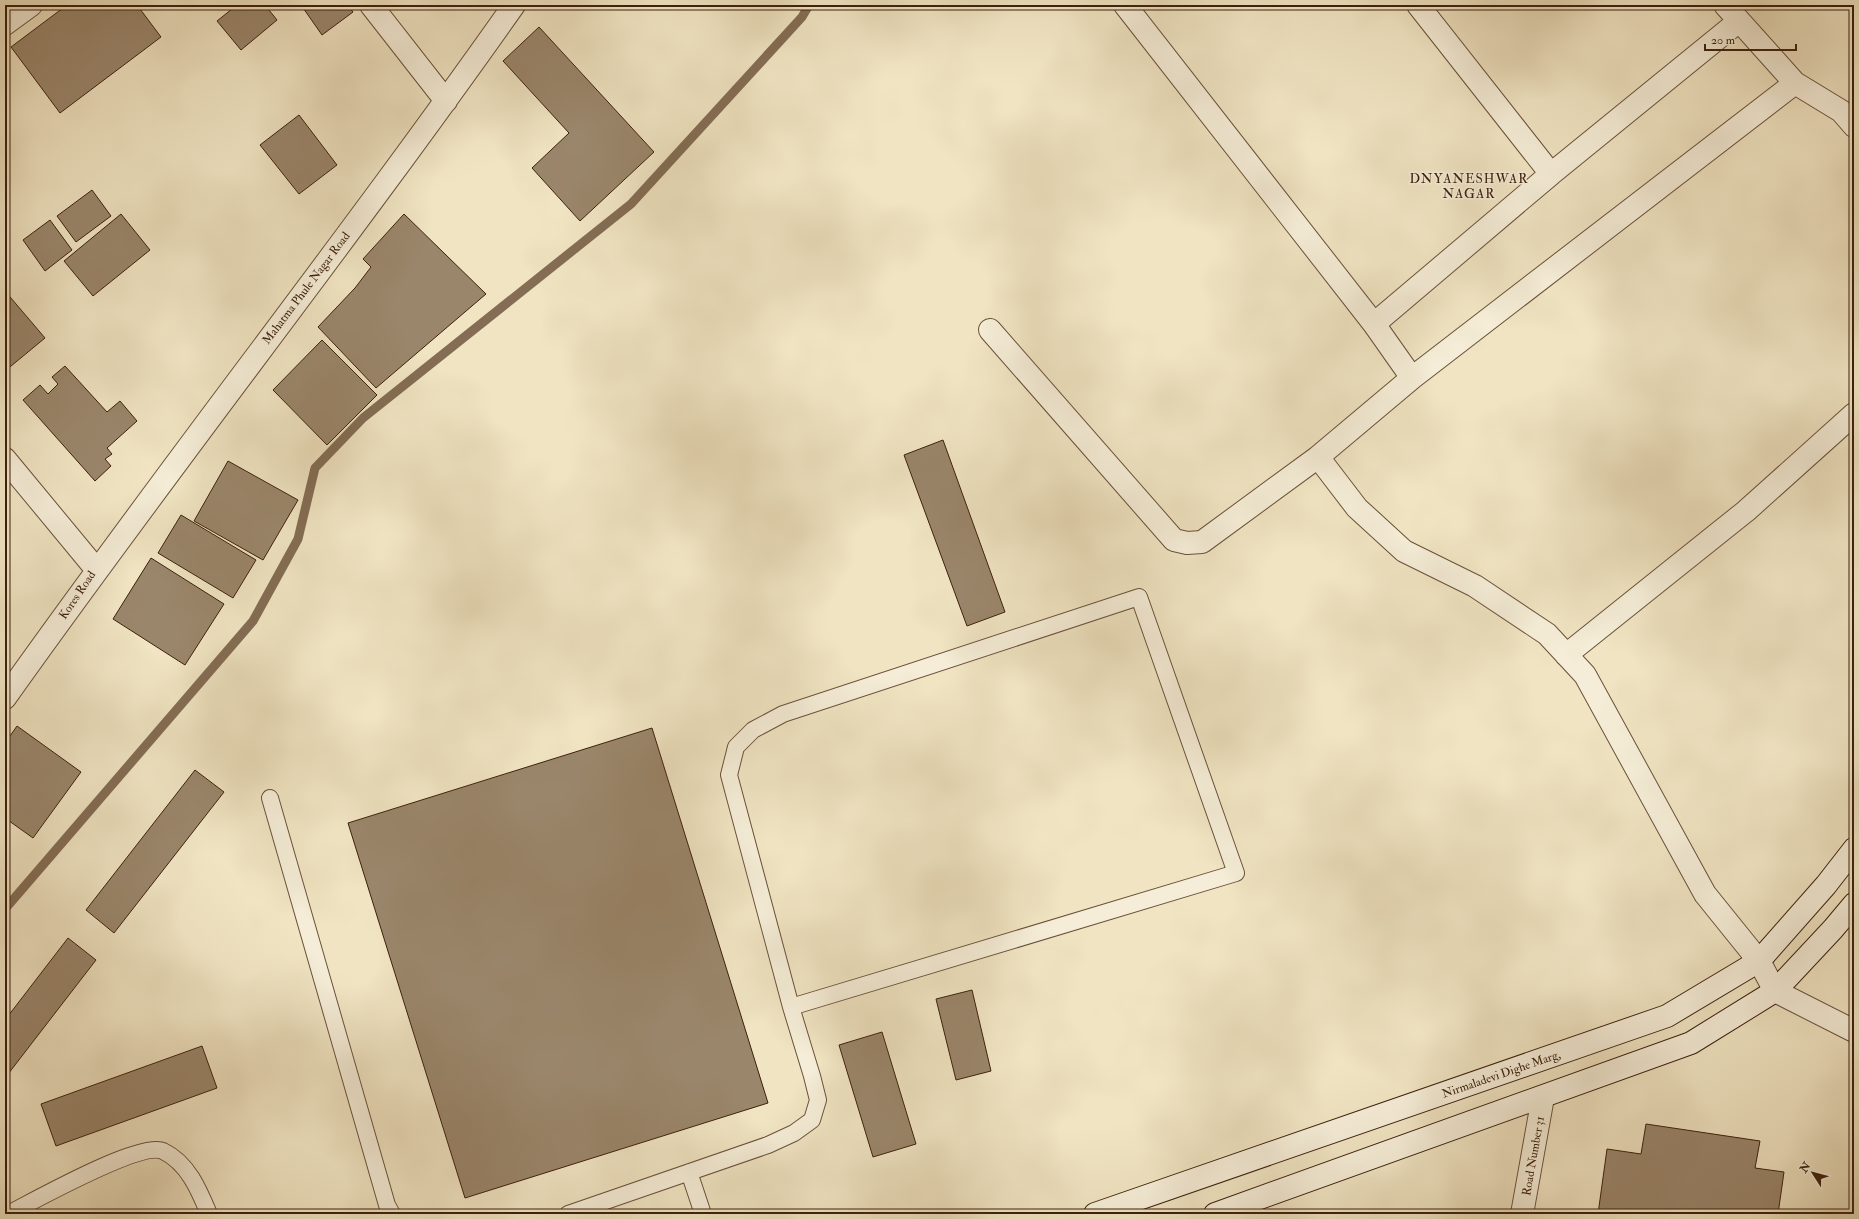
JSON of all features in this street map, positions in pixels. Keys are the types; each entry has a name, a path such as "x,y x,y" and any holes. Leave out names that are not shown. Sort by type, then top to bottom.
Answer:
{"street":[{"path":"5,24 31,5"},
{"path":"371,5 446,101"},
{"name":"Mahatma Phule Nagar Road","path":"96,569 446,101 514,5"},
{"path":"1125,5 1374,324 1412,378"},
{"path":"1418,5 1551,174"},
{"path":"1725,5 1795,83 1841,111 1854,126"},
{"path":"1374,324 1551,174 1739,21"},
{"path":"990,330 1174,540 1202,542 1318,457 1412,378 1795,83"},
{"path":"1566,655 1746,511 1854,414"},
{"path":"1318,457 1357,508 1404,551 1475,586 1547,634 1585,675 1705,894 1759,961 1774,991 1854,1032"},
{"name":"Kores Road","path":"5,460 96,569 5,698"},
{"name":"Nirmaladevi Dighe Marg,","path":"1096,1214 1668,1016 1759,961 1826,885 1854,849"},
{"path":"1214,1214 1691,1044 1774,991 1833,929 1854,904"},
{"name":"Road Number 31","path":"1522,1214 1543,1097"}],"lane":[{"path":"568,1214 768,1145 794,1134 812,1120 818,1100 812,1076 792,1007 729,775 736,747 753,730 783,714 1138,597 1236,873 792,1007"},
{"path":"270,798 387,1205 392,1214"},
{"path":"8,1214 116,1161 143,1151 162,1151 178,1162 195,1181 209,1214"},
{"path":"689,1172 703,1214"}],"building":[{"path":"67,5 137,5 161,37 60,113 11,47"},
{"path":"237,5 265,5 277,20 241,50 217,21"},
{"path":"301,5 348,5 353,12 322,35"},
{"path":"539,27 654,152 580,221 532,168 569,133 503,61"},
{"path":"299,115 337,165 299,194 260,145"},
{"path":"92,190 111,216 76,242 57,216"},
{"path":"121,214 150,250 93,296 64,261"},
{"path":"404,214 486,294 376,388 318,327 355,288 371,267 363,259"},
{"path":"50,220 72,250 45,271 23,240"},
{"path":"5,291 45,338 5,371"},
{"path":"322,340 377,395 327,445 273,390"},
{"path":"65,366 107,412 120,401 137,421 107,448 112,454 105,459 111,466 95,481 23,400 40,385 48,394 58,384 52,377"},
{"path":"943,440 1005,612 967,626 904,455"},
{"path":"228,461 298,500 263,560 194,521"},
{"path":"181,515 256,560 233,598 158,553"},
{"path":"151,558 224,604 185,665 113,619"},
{"path":"17,726 81,772 33,838 5,818 5,743"},
{"path":"652,728 768,1103 465,1198 348,823"},
{"path":"195,770 224,792 114,933 86,910"},
{"path":"68,938 96,960 5,1078 5,1020"},
{"path":"972,990 991,1071 956,1080 936,999"},
{"path":"882,1032 916,1144 873,1157 839,1045"},
{"path":"202,1046 217,1088 56,1146 41,1104"},
{"path":"1646,1124 1760,1141 1755,1168 1784,1172 1778,1214 1598,1214 1607,1149 1641,1154"}],"waterway":[{"path":"5,909 253,621 298,539 315,468 363,418 631,204 802,17 809,5"}],"district":[{"name":"DNYANESHWAR NAGAR","path":"1469,186"}]}
